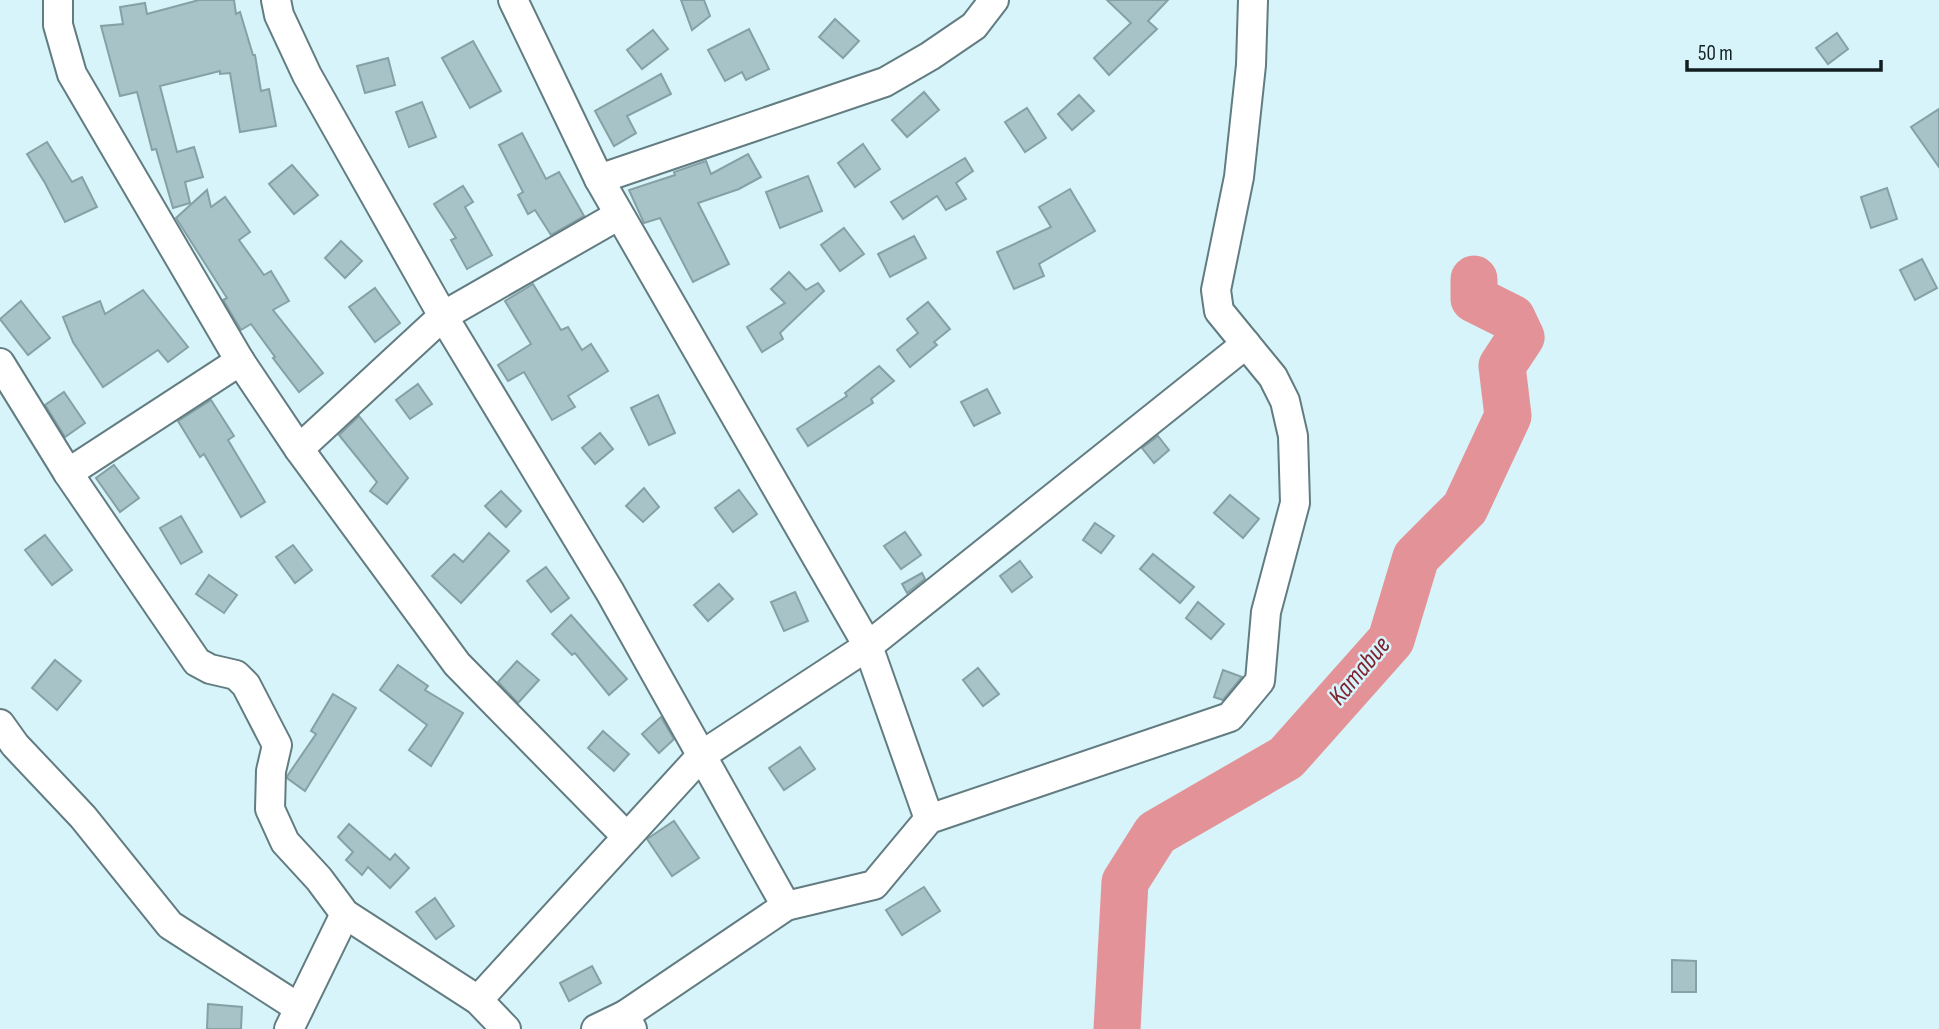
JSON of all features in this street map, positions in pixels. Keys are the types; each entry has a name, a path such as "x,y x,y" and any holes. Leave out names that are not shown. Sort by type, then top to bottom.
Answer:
{"street":[{"path":"58,0 58,25 72,74 240,362 299,449 457,664 627,837"},
{"path":"276,0 279,15 307,75 443,316 610,592 786,906"},
{"path":"513,0 599,179 869,646 929,819"},
{"path":"599,179 885,82 974,26 994,0"},
{"path":"596,1029 629,1022 786,906 874,885 929,819 1230,717 1260,681 1266,612 1295,503 1293,436 1284,401 1273,377 1219,311 1216,290 1239,177 1251,65 1253,0"},
{"path":"299,449 443,316 620,215"},
{"path":"478,1000 702,755 869,646 1246,344"},
{"path":"68,473 240,362"},
{"path":"0,363 68,473 197,662 210,669 236,675 246,685 277,744 271,771 270,809 285,842 319,878 345,914 478,1000 506,1029"},
{"path":"5,736 83,817 170,925 294,1019 345,914"}],"building":[{"path":"199,0 234,0 236,14 240,12 255,55 261,91 269,89 276,126 240,132 230,73 220,74 220,71 160,86 177,152 194,147 203,177 185,182 190,203 173,208 156,149 152,150 137,92 120,96 101,26 123,24 120,7 145,3 147,14"},
{"path":"681,0 704,0 710,16 692,30"},
{"path":"1107,0 1168,0 1148,21 1157,29 1109,75 1094,58 1131,23"},
{"path":"835,19 859,41 843,58 819,37"},
{"path":"749,29 769,69 746,80 742,72 725,81 708,50"},
{"path":"653,30 668,49 642,69 627,50"},
{"path":"1837,33 1848,49 1828,64 1816,48"},
{"path":"473,41 501,91 470,108 442,58"},
{"path":"388,58 395,85 365,93 357,66"},
{"path":"661,74 671,94 627,116 636,133 614,146 595,111"},
{"path":"924,92 939,110 907,137 892,120"},
{"path":"1079,95 1094,111 1072,130 1058,114"},
{"path":"422,102 436,137 409,147 396,112"},
{"path":"1027,108 1046,138 1025,152 1005,122"},
{"path":"1939,109 1939,167 1911,127"},
{"path":"522,133 546,179 559,172 584,216 551,235 535,210 528,214 518,195 523,192 499,145"},
{"path":"47,142 72,182 82,177 97,207 65,222 27,154"},
{"path":"863,144 880,169 855,187 838,163"},
{"path":"748,154 761,177 739,189 698,203 729,264 693,282 660,218 644,223 629,190 675,175 674,172 706,161 711,174"},
{"path":"965,158 973,171 956,183 966,199 946,210 937,196 903,219 891,202"},
{"path":"292,165 318,195 294,214 269,184"},
{"path":"808,176 822,211 780,228 766,192"},
{"path":"463,186 473,202 465,207 492,255 467,269 451,240 456,238 434,204"},
{"path":"1887,188 1897,219 1871,228 1861,197"},
{"path":"1070,189 1095,231 1039,264 1044,276 1014,289 997,252 1051,227 1039,207"},
{"path":"207,190 211,207 225,197 250,232 239,240 264,275 271,271 289,301 273,310 323,373 299,392 251,324 241,330 223,300 227,298 176,218"},
{"path":"844,228 864,254 840,271 821,245"},
{"path":"914,236 926,258 890,277 878,254"},
{"path":"341,241 362,261 345,278 325,258"},
{"path":"1922,259 1937,288 1915,300 1900,270"},
{"path":"789,272 806,290 818,283 824,291 780,333 783,339 762,352 747,327 785,303 771,289"},
{"path":"533,284 561,330 568,327 582,350 591,344 608,371 568,396 575,407 552,420 524,372 508,381 498,365 531,344 505,301"},
{"path":"375,288 400,323 375,342 349,307"},
{"path":"143,290 188,347 168,362 158,350 103,387 73,342 63,317 100,301 105,314"},
{"path":"21,301 50,338 28,355 0,319"},
{"path":"928,302 950,329 934,342 937,345 910,367 897,350 918,333 907,319"},
{"path":"879,366 894,381 871,399 873,403 808,446 797,429 847,396 845,393"},
{"path":"418,384 432,404 410,419 396,400"},
{"path":"987,389 1000,413 974,426 961,402"},
{"path":"64,392 85,423 65,437 45,405"},
{"path":"658,395 675,433 649,445 631,408"},
{"path":"211,400 234,436 228,440 265,502 241,517 204,454 200,457 178,421"},
{"path":"359,416 408,478 387,504 370,491 377,482 339,435"},
{"path":"600,433 613,449 595,464 582,448"},
{"path":"1158,436 1169,450 1154,463 1142,448"},
{"path":"114,465 139,498 120,512 96,478"},
{"path":"644,488 659,507 643,522 626,506"},
{"path":"739,490 757,514 733,532 715,508"},
{"path":"501,491 521,511 506,527 485,506"},
{"path":"1230,495 1259,519 1243,538 1214,513"},
{"path":"181,516 202,552 181,564 160,528"},
{"path":"1095,523 1114,536 1101,553 1083,540"},
{"path":"905,532 921,555 901,569 884,546"},
{"path":"489,533 509,551 461,603 432,576 454,554 463,562"},
{"path":"45,535 72,570 52,585 25,550"},
{"path":"293,545 312,570 295,583 276,557"},
{"path":"1153,554 1194,587 1180,603 1140,569"},
{"path":"1020,561 1032,577 1012,592 1000,576"},
{"path":"546,567 569,598 551,612 527,581"},
{"path":"922,573 925,579 907,593 902,584"},
{"path":"209,575 237,595 224,613 196,594"},
{"path":"719,584 733,599 708,621 694,605"},
{"path":"795,592 808,621 784,631 771,602"},
{"path":"1198,602 1224,624 1211,639 1186,618"},
{"path":"571,615 627,679 609,695 575,653 572,655 552,634"},
{"path":"55,660 81,681 57,710 32,688"},
{"path":"517,661 539,680 518,703 498,682"},
{"path":"398,665 428,686 425,690 463,713 431,766 409,750 427,725 380,690"},
{"path":"978,668 999,694 983,706 963,680"},
{"path":"1223,670 1242,677 1223,700 1214,697"},
{"path":"333,694 356,708 305,791 287,778 316,734 311,731"},
{"path":"661,717 674,739 659,753 642,734"},
{"path":"603,731 629,754 614,771 588,748"},
{"path":"800,747 815,769 784,790 769,768"},
{"path":"674,821 699,858 672,876 647,839"},
{"path":"349,824 390,860 395,854 409,868 390,888 368,867 362,875 346,860 353,852 338,837"},
{"path":"924,887 940,911 902,935 886,910"},
{"path":"435,898 454,926 436,939 416,912"},
{"path":"1672,960 1696,961 1696,992 1672,992"},
{"path":"592,966 601,983 569,1001 560,983"},
{"path":"208,1004 242,1007 241,1029 207,1029"}],"waterway":[{"name":"Kamabue","path":"1117,1029 1125,882 1156,833 1286,758 1391,640 1416,557 1465,508 1508,416 1502,366 1521,337 1512,318 1474,299 1474,279"}]}
